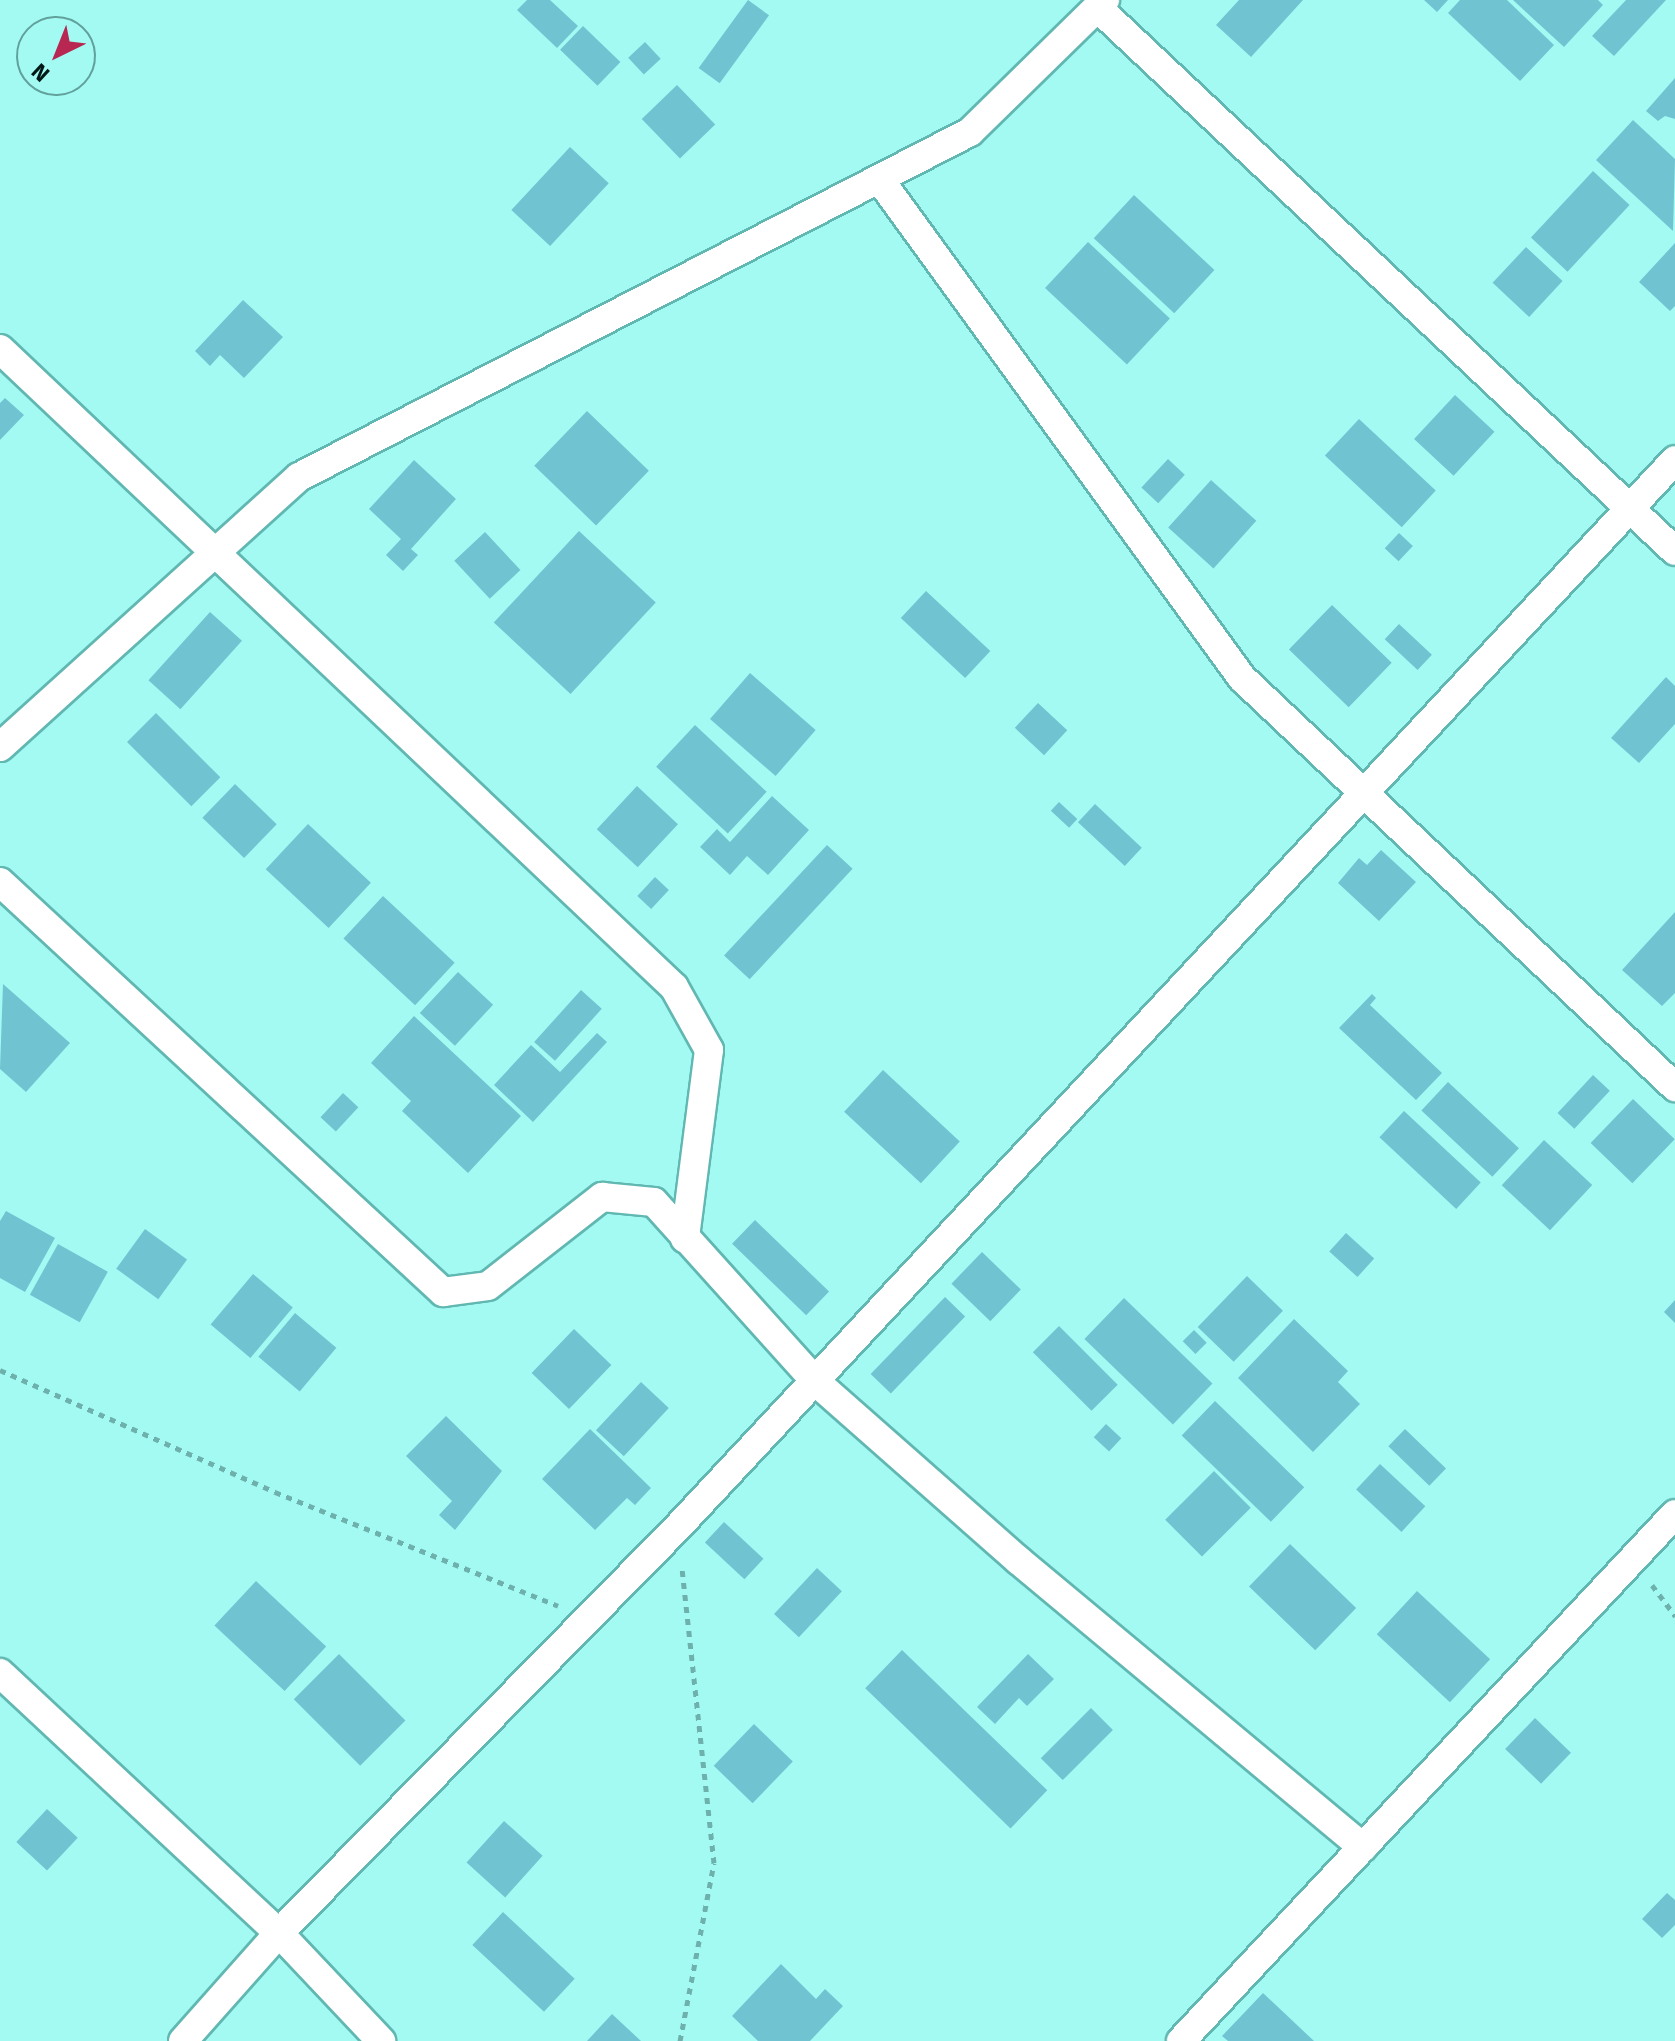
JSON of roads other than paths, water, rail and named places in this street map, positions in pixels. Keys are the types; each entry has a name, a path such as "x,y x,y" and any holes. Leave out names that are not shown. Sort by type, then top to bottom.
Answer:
{"street":[{"path":"0,747 299,477 970,132 1102,4 1675,551"},
{"path":"880,180 1242,678 1365,790 1675,1087"},
{"path":"0,349 216,550 674,987 709,1050 685,1238"},
{"path":"183,2041 279,1933 678,1527 1675,460"},
{"path":"0,882 443,1292 488,1286 602,1197 654,1202 815,1381 1018,1560 1363,1847"},
{"path":"1181,2041 1675,1514"},
{"path":"0,1673 279,1933 381,2041"}]}
